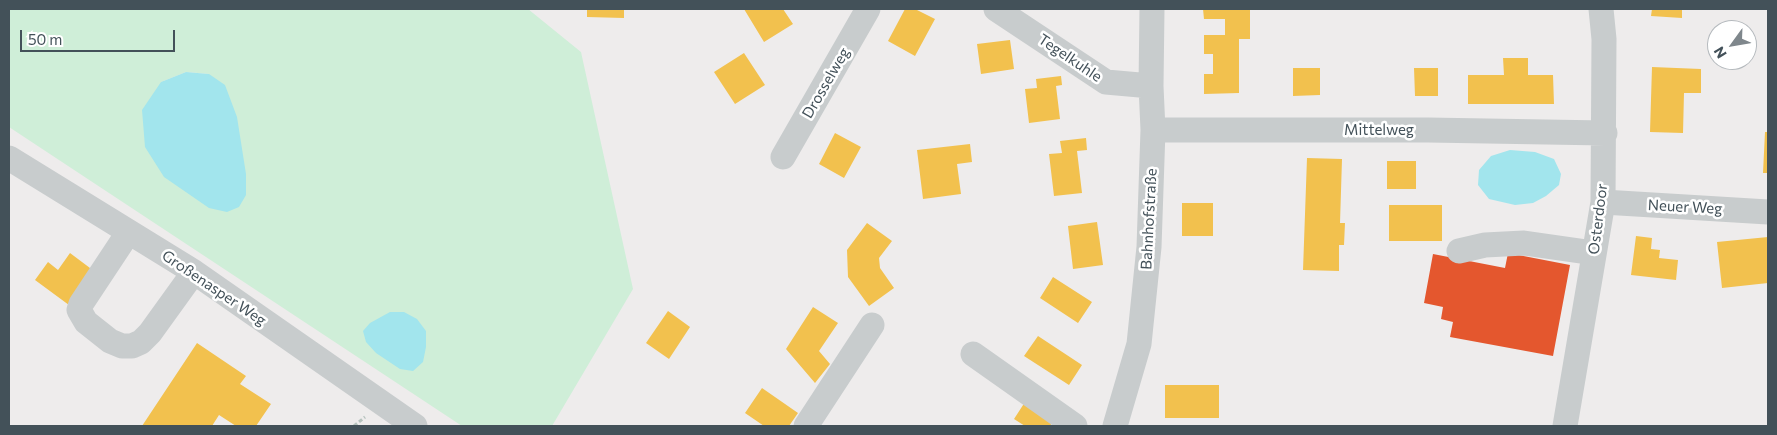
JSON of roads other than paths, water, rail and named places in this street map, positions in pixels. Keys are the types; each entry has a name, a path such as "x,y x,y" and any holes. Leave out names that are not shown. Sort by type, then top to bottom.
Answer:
{"street":[{"name":"Drosselweg","path":"783,157 868,9"},
{"name":"Tegelkuhle","path":"996,9 1106,82 1151,86"},
{"name":"Bahnhofstraße","path":"1116,426 1139,344 1149,247 1153,130 1151,86 1152,9"},
{"name":"Osterdoor","path":"1565,426 1603,202 1604,39 1601,9"},
{"name":"Mittelweg","path":"1153,130 1604,133"},
{"name":"Großenasper Weg","path":"9,158 194,272 415,426"},
{"name":"Neuer Weg","path":"1603,202 1768,212"},
{"path":"128,233 80,304 80,315 110,341 122,346 132,346 141,342 150,333 194,272"},
{"path":"1459,251 1485,245 1524,243 1594,253"},
{"path":"806,426 872,325"},
{"path":"973,354 1076,426"}],"water":[{"path":"186,72 209,74 225,85 237,117 246,174 246,195 239,207 227,212 209,208 164,177 145,147 142,110 161,82"},
{"path":"1510,150 1535,152 1554,159 1561,174 1559,185 1546,196 1533,203 1515,205 1489,199 1478,185 1479,170 1491,156"},
{"path":"390,312 404,312 417,319 426,331 426,347 423,362 413,371 400,369 376,353 366,342 363,331 370,323"}]}
